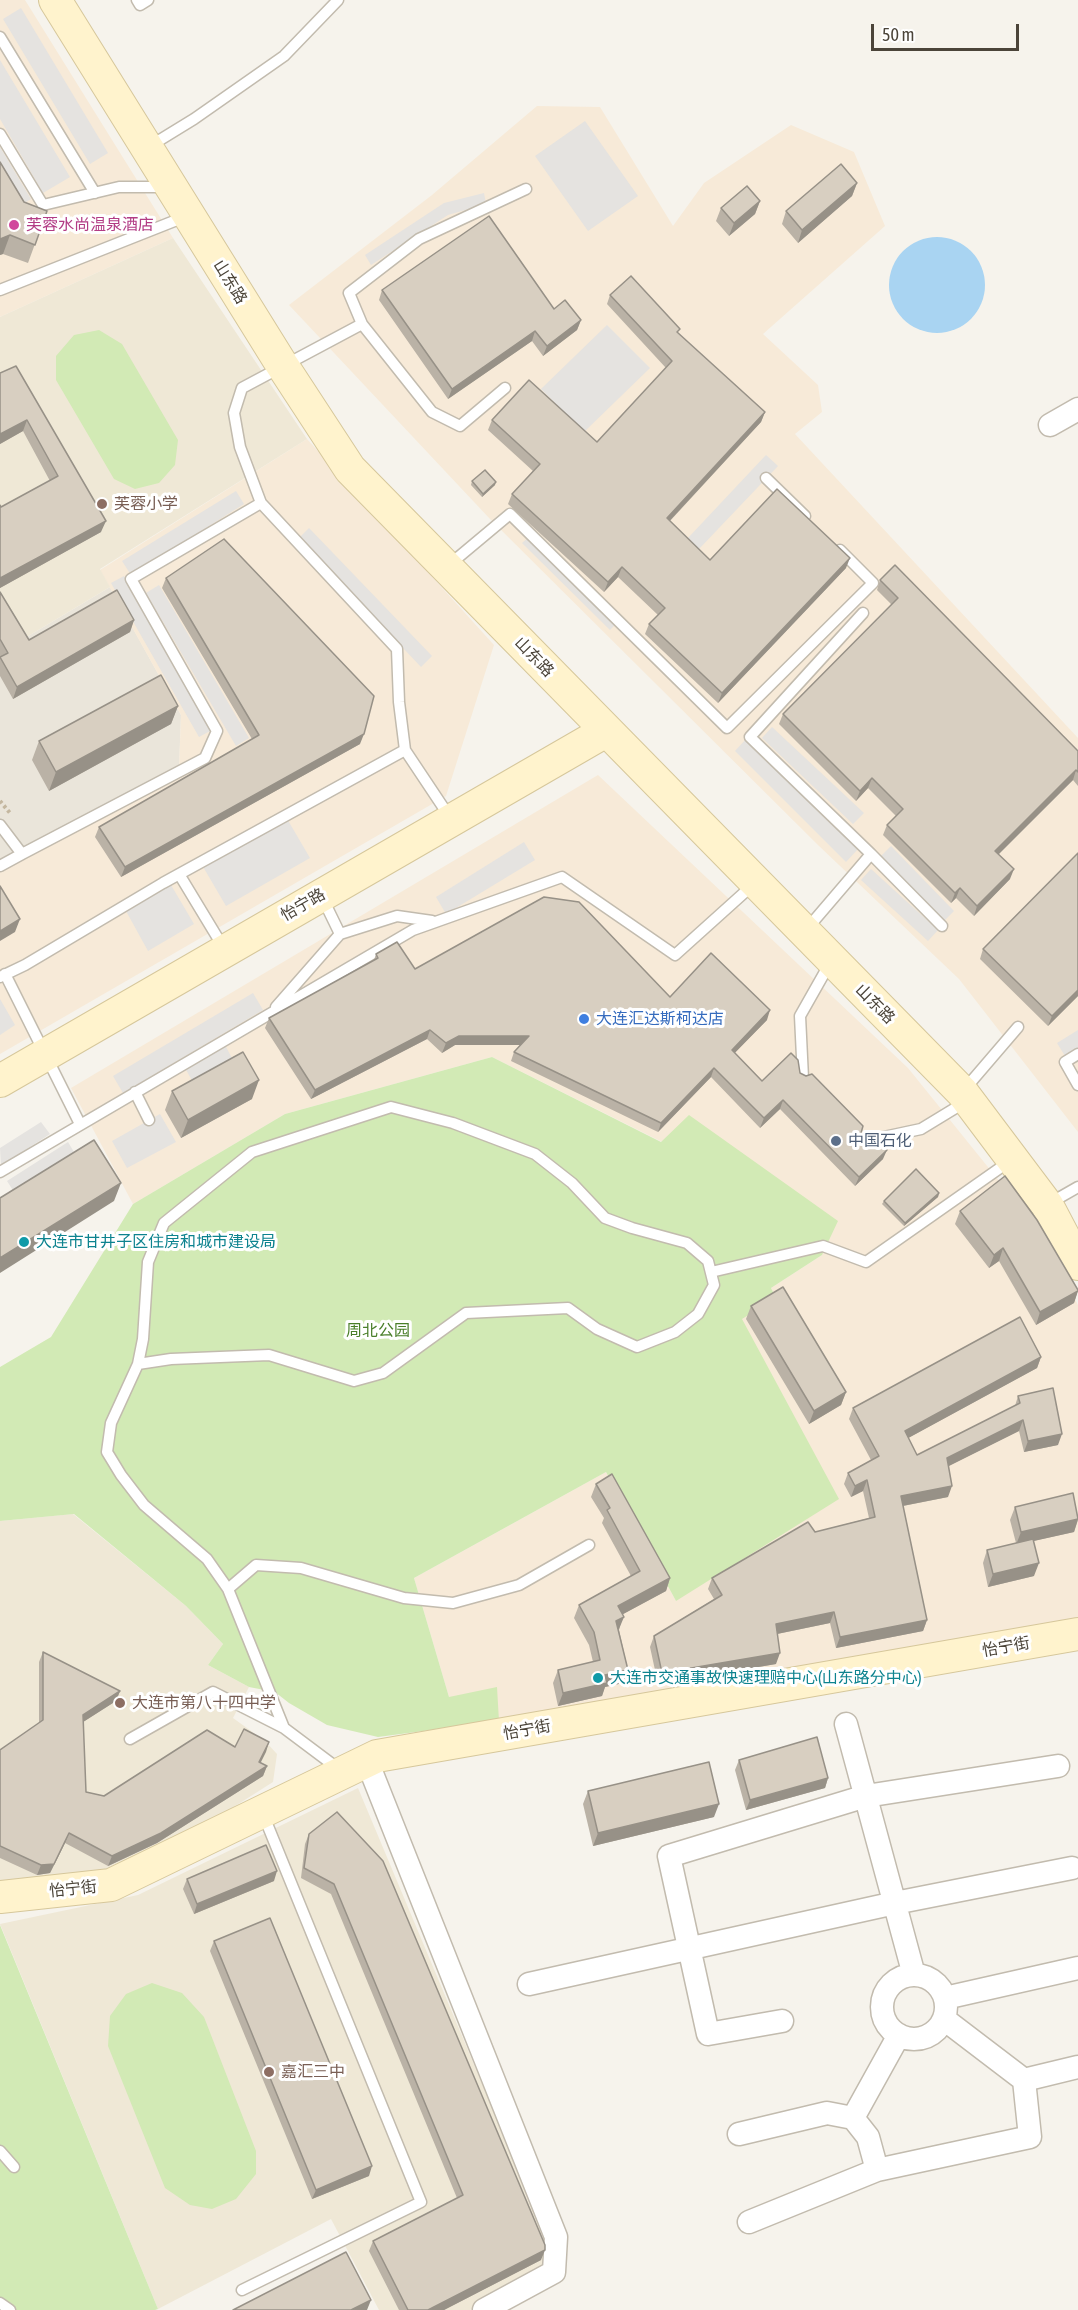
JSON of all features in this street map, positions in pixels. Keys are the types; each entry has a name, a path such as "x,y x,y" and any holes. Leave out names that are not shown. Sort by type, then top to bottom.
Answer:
{"street":[{"name":"山东路","path":"55,0 282,365 350,469 965,1096 1047,1205 1074,1250"},
{"path":"1050,425 1078,409"},
{"name":"怡宁路","path":"0,1081 606,731"},
{"name":"怡宁街","path":"0,1897 111,1885 377,1756 1078,1634"},
{"path":"846,1724 914,1975"},
{"path":"355,1766 556,2237 554,2272 484,2310"},
{"path":"782,2021 708,2034 669,1856 866,1797 1058,1766"},
{"path":"530,1984 895,1903 1072,1868"},
{"path":"944,2009 1078,1968"},
{"path":"914,1975 924,1977 940,1989 944,2009 938,2028 930,2035 920,2039 909,2039 890,2028 882,2009 883,1999 888,1989 895,1982 914,1975"},
{"path":"749,2222 877,2170 1030,2137 1024,2080 944,2009"},
{"path":"853,2118 899,2035"},
{"path":"1024,2080 1078,2067"},
{"path":"739,2134 827,2113 853,2118 868,2137 877,2170"}],"lane":[{"path":"137,0 140,5 148,0"},
{"path":"147,148 194,119 284,56 338,0"},
{"path":"0,37 95,193"},
{"path":"0,134 43,205 119,187 171,187"},
{"path":"505,388 460,426 432,412 362,324 349,293 419,239 526,189"},
{"path":"0,290 188,215"},
{"path":"362,324 242,388 234,413 240,447 261,503 397,649 399,702 405,750 451,819"},
{"path":"766,478 816,526"},
{"path":"0,866 205,758 217,731 131,579 261,503"},
{"path":"446,567 510,514 727,728 873,583 832,543"},
{"path":"863,613 750,737 942,926"},
{"path":"80,1124 3,976 179,874 405,750"},
{"path":"0,825 22,854"},
{"path":"804,932 871,854"},
{"path":"179,874 225,950"},
{"path":"0,1172 413,930 436,921 562,877 675,955 755,882"},
{"path":"321,894 339,934"},
{"path":"270,1014 339,934 397,916 436,921"},
{"path":"803,1078 800,1016 832,960"},
{"path":"865,1141 921,1129 965,1096 1018,1028"},
{"path":"1078,1054 1065,1062 1078,1085"},
{"path":"135,1092 149,1120"},
{"path":"138,1364 171,1359 269,1355 354,1381 383,1373 465,1313 568,1308 597,1329 637,1347 675,1332 698,1314 714,1285 708,1260 687,1243 605,1218 572,1183 535,1154 453,1124 391,1107 252,1152 164,1223 148,1262 143,1339 138,1364 111,1423 107,1452 144,1505 207,1559 228,1589 284,1728"},
{"path":"711,1272 823,1246 866,1262 1012,1159"},
{"path":"1047,1205 1078,1187"},
{"path":"228,1589 256,1565 301,1568 404,1598 453,1603 519,1585 589,1545"},
{"path":"130,1739 213,1692 355,1766"},
{"path":"242,2290 421,2202 262,1811"},
{"path":"0,2151 14,2167"},
{"path":"0,2303 10,2310"}],"shaded area":[{"path":"0,0 25,0 173,238 0,317"},
{"path":"21,8 108,153 90,164 3,19"},
{"path":"0,60 70,177 43,193 0,119"},
{"path":"537,106 600,107 673,226 704,183 791,125 854,152 885,226 763,334 818,385 822,412 795,434 1078,738 1078,1132 959,979 819,846 490,519 289,305 432,195"},
{"path":"585,121 638,196 588,231 535,156"},
{"path":"0,147 31,199 13,210 0,188"},
{"path":"484,193 486,204 448,215 371,265 365,255 444,203"},
{"name":"芙蓉小学","path":"173,238 307,439 100,569 110,587 0,653 0,317"},
{"path":"607,325 650,368 584,432 541,389"},
{"path":"307,439 494,645 446,796 0,1054 0,871 179,769 181,715 100,570"},
{"path":"766,455 778,466 699,549 688,538"},
{"path":"236,491 244,504 131,575 122,561"},
{"path":"309,528 432,656 421,667 299,538"},
{"path":"530,536 618,622 610,630 522,543"},
{"path":"124,576 212,730 199,737 111,583"},
{"path":"159,585 249,738 236,746 146,593"},
{"path":"110,587 181,715 179,769 0,871 0,653"},
{"path":"772,727 864,813 853,824 762,738"},
{"path":"747,738 858,849 846,862 735,751"},
{"path":"598,775 908,1068 1042,1234 1078,1305 1078,1618 499,1721 449,1697 414,1578 606,1472 676,1601 741,1319 776,1299 771,1288 822,1255 662,1142 492,1057 285,1114 133,1204 71,1088"},
{"path":"286,817 310,858 226,906 202,865"},
{"path":"524,842 535,860 446,914 436,897"},
{"path":"891,846 954,911 943,922 880,857"},
{"path":"871,869 938,930 928,941 861,880"},
{"path":"171,885 194,924 148,951 126,911"},
{"path":"253,993 263,1010 123,1093 113,1076"},
{"path":"0,999 15,1025 0,1035"},
{"path":"1078,1030 1078,1049 1065,1056 1057,1043"},
{"path":"225,1045 234,1062 194,1084 185,1068"},
{"path":"160,1114 176,1142 127,1168 112,1141"},
{"path":"41,1122 50,1134 1,1166 0,1148"},
{"path":"68,1142 77,1157 16,1195 7,1181"},
{"name":"大连市第八十四中学","path":"73,1514 186,1606 223,1644 208,1665 249,1687 233,1718 265,1741 277,1754 273,1782 125,1876 0,1888 0,1521"},
{"name":"嘉汇三中","path":"358,1788 548,2241 547,2268 470,2310 379,2310 331,2219 158,2309 0,1924 138,1895"}],"green space":[{"path":"99,330 122,344 178,440 175,465 159,483 135,489 114,479 56,380 56,356 74,335"},
{"name":"周北公园","path":"492,1057 661,1142 689,1115 838,1221 822,1255 771,1288 776,1298 742,1319 839,1499 676,1601 606,1472 414,1578 449,1697 497,1687 499,1721 378,1737 327,1725 275,1692 249,1687 208,1665 223,1644 186,1606 74,1514 0,1521 0,1367 51,1337 133,1204 285,1114"},
{"path":"0,1925 158,2309 0,2310"},
{"path":"152,1983 182,1993 204,2017 256,2151 256,2174 236,2199 212,2209 190,2205 165,2188 108,2046 110,2016 126,1994"}],"water":[{"path":"937,237 955,241 971,251 981,267 985,285 981,303 971,319 955,329 937,333 919,329 903,319 893,303 889,285 893,267 903,251 919,241"}],"building":[{"path":"0,162 24,202 47,211 35,245 10,235 0,239"},
{"path":"841,164 857,183 802,230 786,211"},
{"path":"747,186 760,201 734,223 721,208"},
{"path":"489,216 554,309 565,300 581,320 547,346 535,331 452,389 382,290"},
{"path":"631,276 680,329 677,332 765,412 667,518 710,560 777,489 850,558 722,693 649,624 665,608 622,567 608,582 512,494 540,464 492,420 529,380 597,442 672,361 610,295"},
{"path":"16,366 106,521 0,578 0,505 1,507 58,476 27,420 0,434 0,373"},
{"path":"485,470 496,482 483,494 472,481"},
{"path":"224,539 374,696 364,734 125,867 99,827 259,735 166,578"},
{"path":"895,565 1078,751 1078,772 1076,770 995,851 1014,869 977,906 960,888 955,893 887,825 903,809 872,778 860,791 783,714 898,598 880,580"},
{"path":"117,590 134,620 17,687 0,657 8,653 0,639 0,592 29,640"},
{"path":"161,675 178,706 56,772 39,741"},
{"path":"1078,853 1078,990 1052,1016 983,949"},
{"path":"0,886 20,919 0,931"},
{"name":"大连汇达斯柯达店","path":"544,897 579,902 670,997 711,953 770,1010 732,1050 762,1081 791,1053 798,1060 800,1073 806,1076 812,1074 863,1126 861,1133 863,1137 875,1138 887,1150 859,1177 783,1100 764,1118 714,1068 661,1123 514,1052 529,1036 459,1036 446,1043 430,1030 315,1090 269,1018 378,958 376,954 397,942 415,969"},
{"path":"243,1052 259,1080 188,1120 172,1091"},
{"name":"大连市甘井子区住房和城市建设局","path":"94,1140 121,1183 0,1258 0,1198"},
{"path":"916,1169 939,1193 905,1223 884,1201"},
{"path":"1005,1176 1037,1220 1078,1290 1040,1312 1003,1248 994,1255 960,1211"},
{"path":"783,1287 846,1392 814,1411 751,1306"},
{"path":"1020,1317 1041,1357 905,1431 917,1455 1020,1403 1018,1396 1053,1388 1062,1434 1028,1441 1023,1420 947,1458 952,1486 901,1496 927,1620 840,1637 834,1612 776,1624 780,1653 662,1673 654,1636 722,1595 712,1578 808,1522 815,1532 875,1517 867,1480 855,1486 848,1473 879,1456 853,1408"},
{"path":"612,1474 670,1578 618,1606 624,1617 616,1621 628,1670 605,1675 607,1683 563,1693 558,1670 600,1660 594,1632 579,1605 640,1571 607,1510 610,1508 596,1484"},
{"path":"1073,1493 1078,1519 1021,1532 1015,1507"},
{"path":"1033,1539 1039,1563 993,1574 987,1550"},
{"path":"43,1652 120,1691 83,1715 86,1792 104,1796 207,1730 235,1747 244,1729 269,1742 259,1762 267,1766 161,1833 112,1856 69,1833 54,1864 41,1865 0,1846 0,1750 43,1720"},
{"path":"817,1737 828,1778 750,1800 739,1760"},
{"path":"709,1762 719,1804 598,1833 588,1791"},
{"path":"337,1812 383,1861 545,2245 545,2250 428,2310 408,2310 373,2241 463,2195 334,1884 304,1868 309,1834"},
{"path":"266,1845 277,1871 197,1904 187,1879"},
{"path":"270,1918 372,2166 316,2190 214,1941"},
{"path":"346,2252 371,2300 351,2310 233,2310"}],"place":[{"name":"芙蓉水尚温泉酒店","path":"14,225"},
{"name":"芙蓉小学","path":"102,504"},
{"name":"大连汇达斯柯达店","path":"584,1019"},
{"name":"中国石化","path":"836,1141"},
{"name":"大连市甘井子区住房和城市建设局","path":"24,1242"},
{"name":"大连市交通事故快速理赔中心(山东路分中心)","path":"598,1678"},
{"name":"大连市第八十四中学","path":"120,1703"},
{"name":"嘉汇三中","path":"269,2072"}]}
